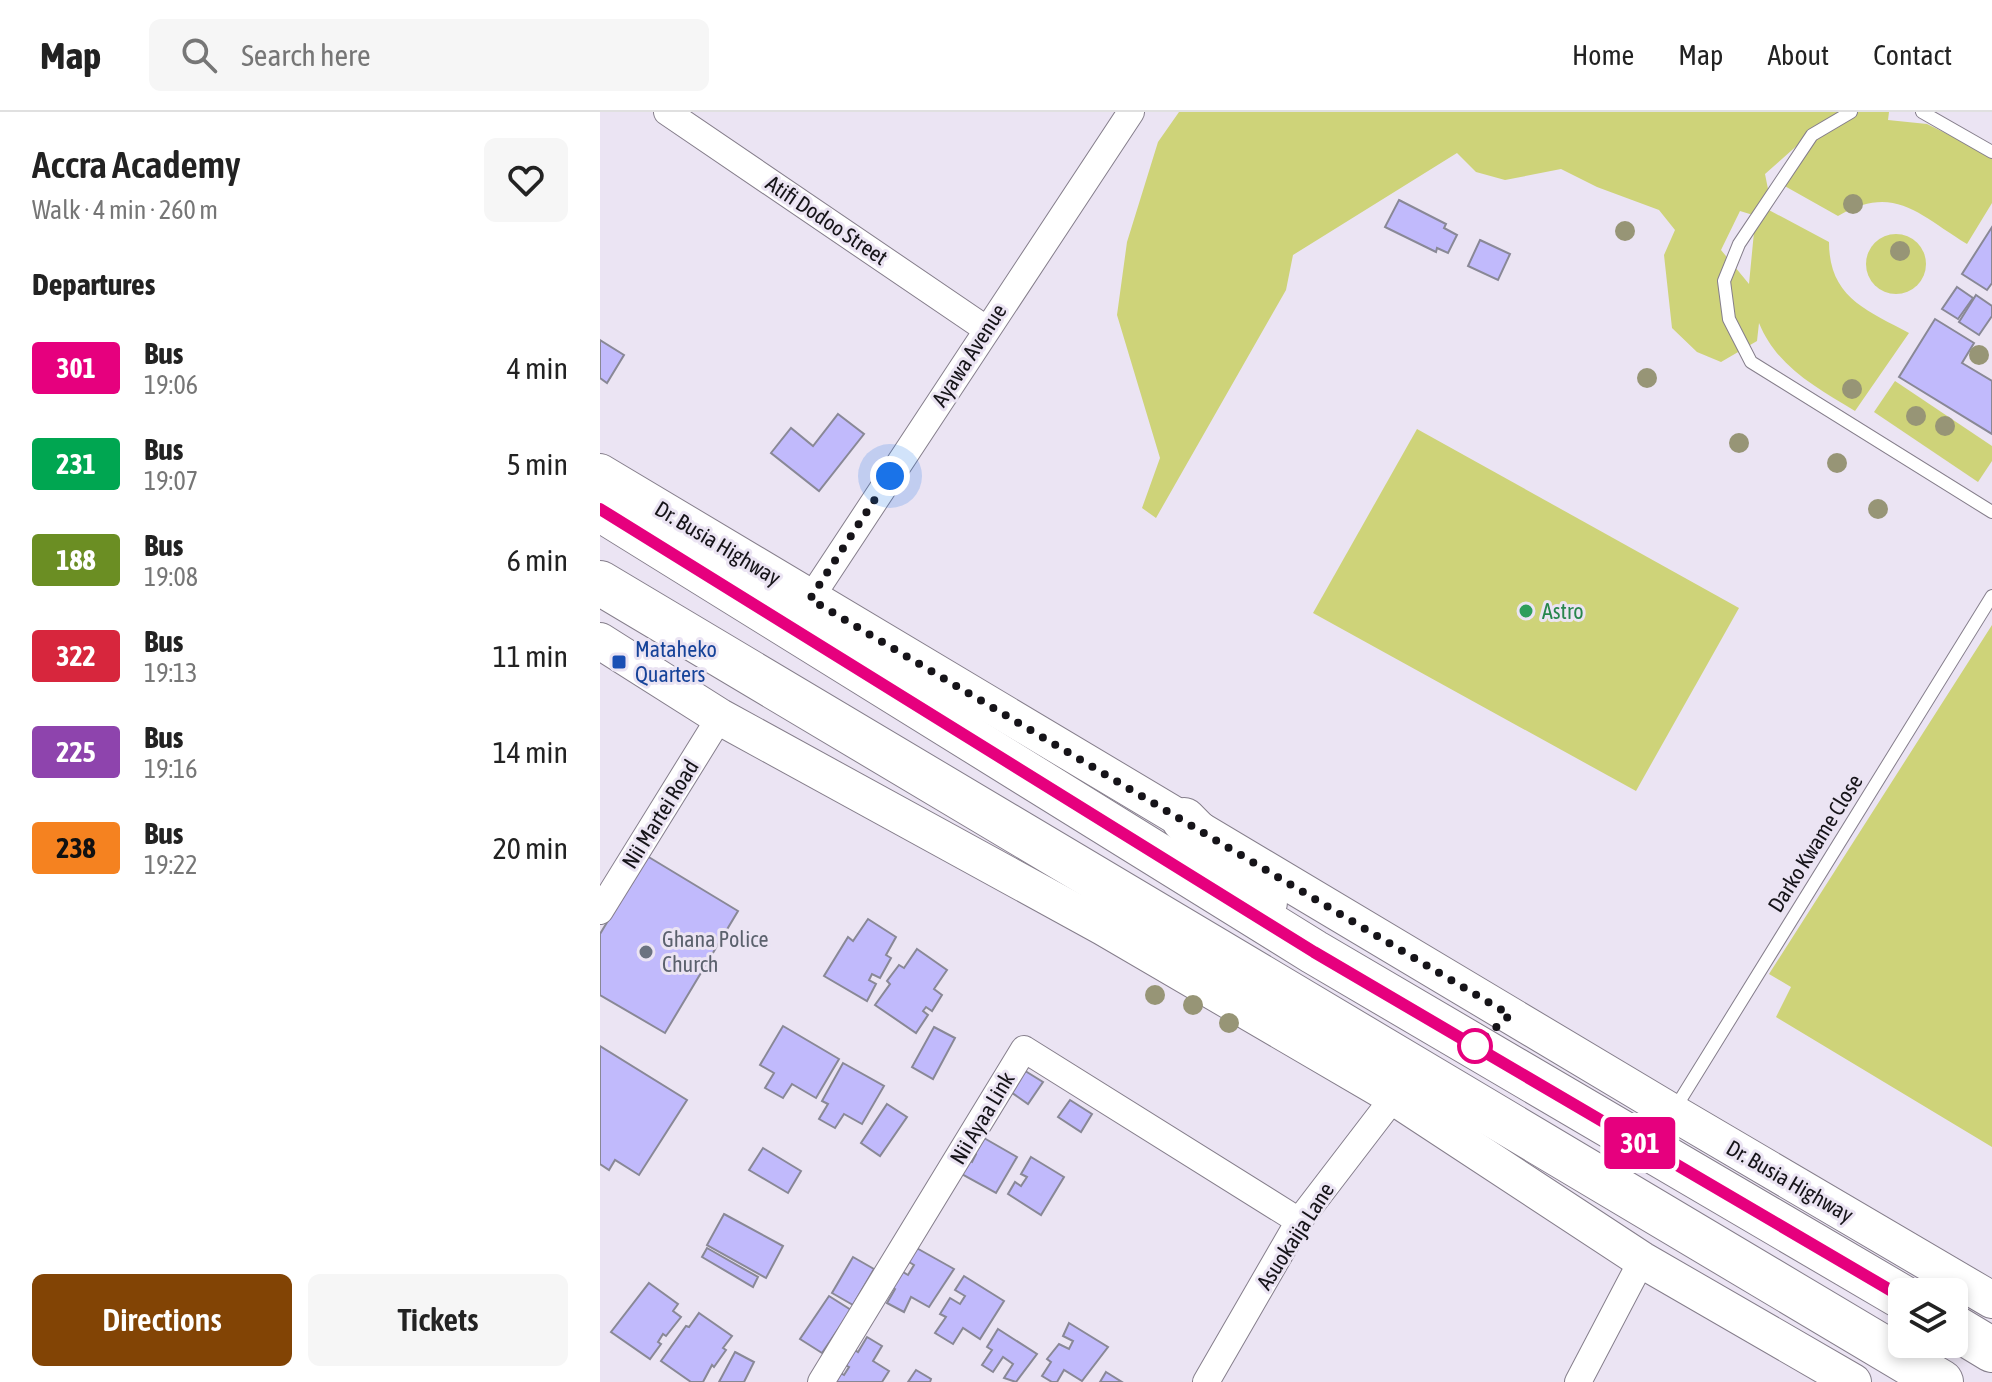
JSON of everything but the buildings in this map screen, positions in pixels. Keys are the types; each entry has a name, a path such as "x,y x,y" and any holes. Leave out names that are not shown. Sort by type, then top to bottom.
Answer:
{"highway":[{"name":"Dr. Busia Highway","path":"600,509 1314,952 1888,1288"},
{"path":"600,583 1941,1382"},
{"path":"1184,820 1314,952"},
{"path":"1862,1335 1885,1317 1888,1310"},
{"path":"1968,1335 1992,1350"}],"street":[{"name":"Atifi Dodoo Street","path":"667,112 986,329"},
{"name":"Ayawa Avenue","path":"810,599 1131,112"},
{"name":"Dr. Busia Highway","path":"600,472 1992,1300"},
{"path":"600,641 720,717 1103,927 1394,1097 1642,1260 1853,1382"},
{"name":"Nii Martei Road","path":"600,911 720,717"},
{"name":"Nii Ayaa Link","path":"821,1382 1024,1049 1299,1221"},
{"name":"Asuokaija Lane","path":"1206,1382 1299,1221 1394,1097"},
{"path":"1578,1382 1642,1260"}],"lane":[{"path":"1851,112 1812,135 1739,244 1724,281 1729,319 1751,362 1992,512"},
{"path":"1922,112 1992,152"},
{"name":"Darko Kwame Close","path":"1672,1112 1992,596"}],"green space":[{"path":"1179,112 1889,112 1888,120 1927,124 1992,156 1992,203 1967,244 1920,214 1891,203 1875,202 1838,216 1776,181 1809,151 1801,142 1765,174 1768,189 1753,215 1740,211 1721,250 1749,284 1754,232 1767,209 1829,242 1835,276 1843,289 1865,309 1909,333 1855,411 1787,364 1759,323 1757,341 1721,362 1697,352 1672,328 1664,255 1675,230 1659,210 1597,187 1561,169 1505,180 1476,172 1457,153 1293,255 1286,290 1156,518 1142,508 1160,458 1117,315 1127,242 1158,142"},
{"path":"1896,234 1918,242 1926,264 1918,286 1896,294 1874,286 1866,264 1874,242"},
{"path":"1895,381 1992,446 1992,461 1978,482 1874,412"},
{"name":"Astro","path":"1417,429 1739,608 1636,791 1313,613"},
{"path":"1992,625 1992,1147 1776,1017 1791,987 1769,974"}],"bus line":[{"name":"301","path":"600,509 1314,952 1888,1289"}],"place":[{"name":"Astro","path":"1526,611"},
{"name":"Mataheko Quarters","path":"619,662"},
{"name":"Ghana Police Church","path":"646,952"}],"route":[{"path":"890,476 810,599 1510,1015 1475,1046"}]}
